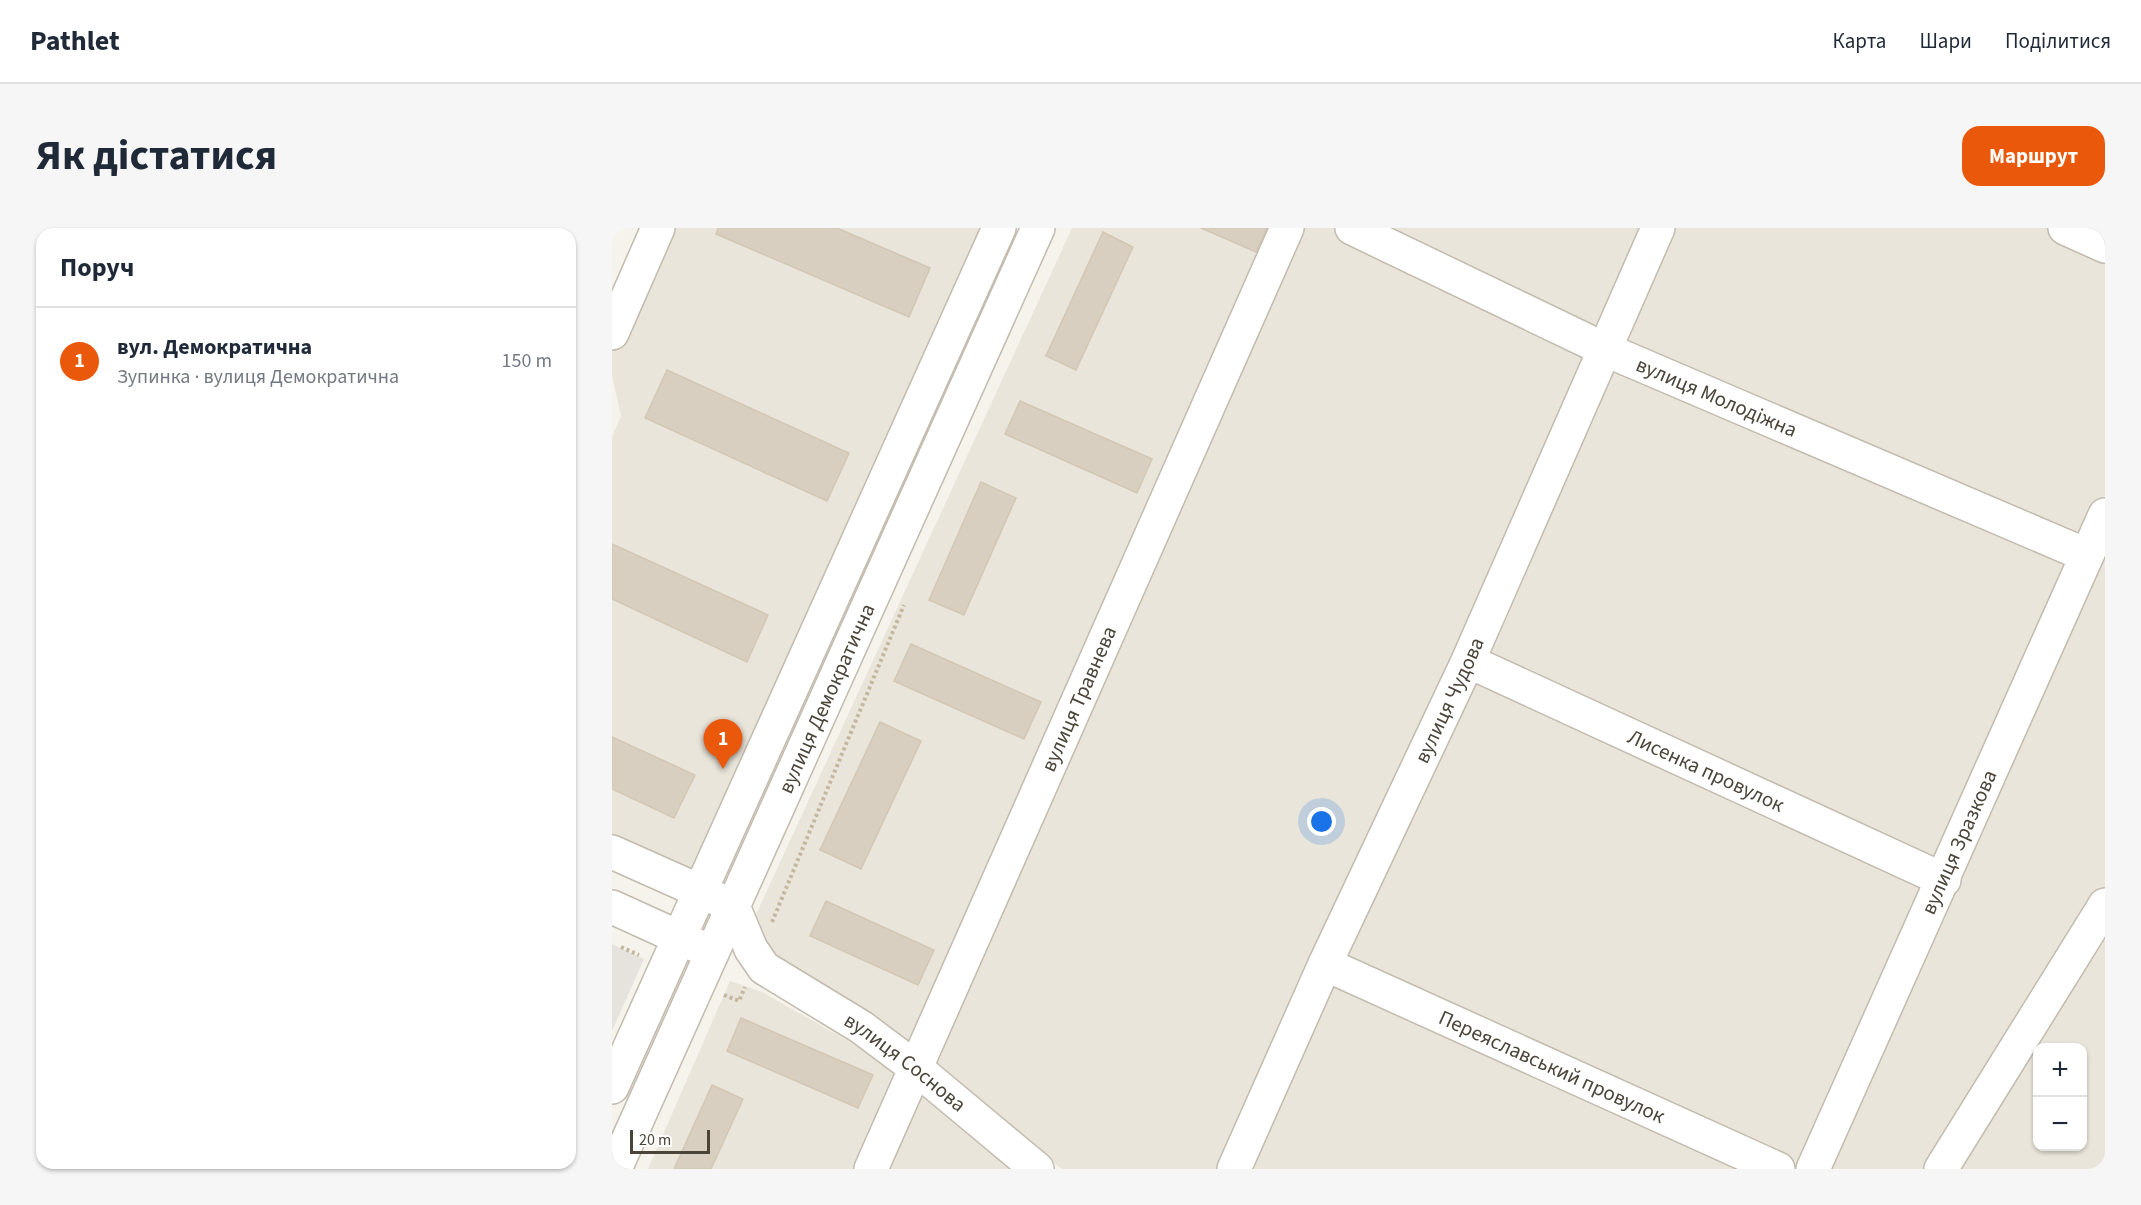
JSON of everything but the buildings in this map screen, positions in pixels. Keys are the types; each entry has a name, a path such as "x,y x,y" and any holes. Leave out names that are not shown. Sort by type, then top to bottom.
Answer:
{"street":[{"path":"612,333 658,228"},
{"name":"вулиця Демократична","path":"612,1087 999,228"},
{"name":"вулиця Демократична","path":"615,1169 1038,228"},
{"name":"вулиця Травнева","path":"871,1169 1287,228"},
{"name":"вулиця Молодіжна","path":"1352,228 1604,349 2086,555"},
{"name":"вулиця Чудова","path":"1234,1169 1325,964 1468,661 1658,228"},
{"path":"2065,228 2105,246"},
{"name":"вулиця Зразкова","path":"1813,1169 2105,515"},
{"name":"Лисенка провулок","path":"1468,661 1944,880"},
{"path":"612,852 733,906 758,964"},
{"path":"1941,1169 2105,905"},
{"name":"вулиця Соснова","path":"612,908 712,952 758,964 861,1028 917,1069 1037,1169"},
{"name":"Переяславський провулок","path":"1325,964 1778,1169"}],"path":[{"path":"739,1001 758,964 908,594"}],"shaded area":[{"path":"667,228 988,228 693,877 612,839 612,437 621,416 612,375 612,353"},
{"path":"1072,228 2105,228 2105,1169 1062,1169 930,1066 768,958 754,919"},
{"path":"612,944 644,959 612,1031"},
{"path":"730,981 762,992 901,1071 1025,1169 648,1169"}],"place":[{"name":"вул. Демократична","path":"723,769"}]}
